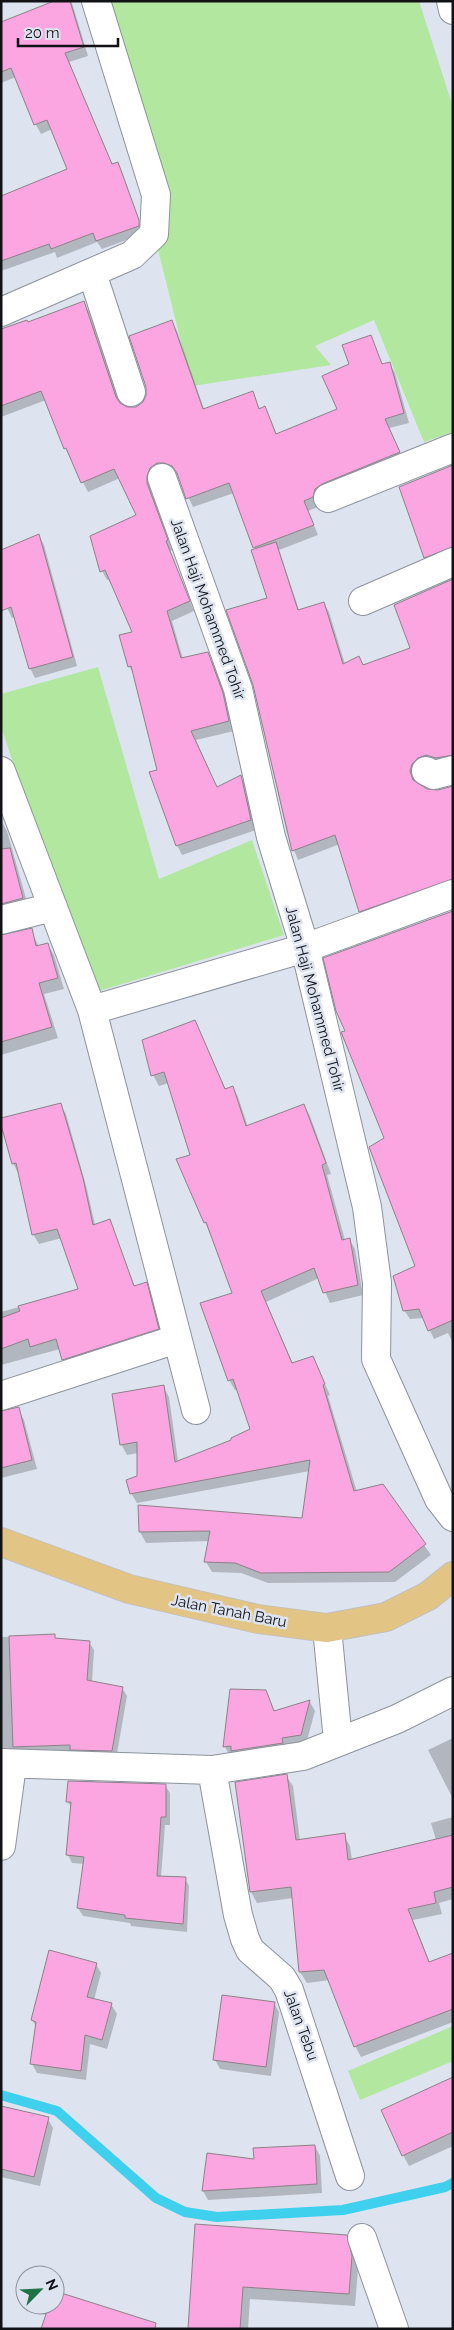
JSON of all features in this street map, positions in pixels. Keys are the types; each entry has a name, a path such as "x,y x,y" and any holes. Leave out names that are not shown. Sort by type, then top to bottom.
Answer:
{"main road":[{"name":"Jalan Tanah Baru","path":"1,1542 129,1589 258,1619 328,1639 386,1617 428,1596 453,1576"}],"street":[{"path":"1,312 132,255 154,234 156,195 96,1"},
{"path":"451,1 453,10"},
{"path":"92,274 131,392"},
{"path":"328,498 453,448"},
{"name":"Jalan Haji Mohammed Tohir","path":"162,478 238,689 271,837 305,948 367,1207 377,1283 376,1359 439,1499 453,1517"},
{"path":"363,601 453,562"},
{"path":"1,771 92,1010 196,1410"},
{"path":"92,1010 305,948 453,894"},
{"path":"1,920 53,907"},
{"path":"1,1396 177,1339"},
{"path":"328,1639 338,1741"},
{"path":"1,1846 7,1764 212,1770 303,1756 397,1719 453,1691"},
{"name":"Jalan Tebu","path":"212,1770 238,1915 245,1939 250,1950 282,1978 289,1990 350,2176"},
{"path":"362,2238 394,2329"}],"green space":[{"path":"96,1 419,1 453,107 453,432 424,442 374,320 315,346 331,365 192,386"},
{"path":"98,667 159,879 252,840 284,935 89,994 1,726 1,694"},
{"path":"453,2026 453,2061 360,2100 348,2071"}],"building":[{"path":"54,1 70,1 84,47 65,53 112,164 118,162 139,220 139,226 96,241 93,233 51,249 49,244 1,261 1,196 67,169 47,120 34,125 11,68 1,72 1,22"},
{"path":"84,301 116,397 120,403 127,407 136,407 143,402 146,395 146,387 129,336 172,320 203,409 253,391 259,409 265,406 276,434 337,409 322,376 349,364 342,345 371,335 382,364 390,362 404,413 385,419 400,452 322,484 315,489 313,497 304,501 314,525 253,548 229,483 186,499 177,473 172,466 157,463 150,468 147,483 168,540 166,541 190,601 167,611 181,658 208,652 223,693 229,721 191,731 217,787 241,775 251,820 176,846 149,772 157,770 131,666 128,667 119,635 132,632 105,570 100,572 90,536 136,515 114,469 81,483 66,448 64,449 41,391 1,406 1,329 27,320 28,322"},
{"path":"453,465 453,547 424,558 399,487"},
{"path":"39,534 73,657 29,669 11,607 1,611 1,550"},
{"path":"276,542 298,610 324,602 343,664 359,656 363,665 410,648 394,605 453,579 453,755 436,758 426,755 418,758 412,764 410,771 413,780 427,789 438,790 453,786 453,879 359,912 335,835 292,851 253,685 226,610 267,598 251,550"},
{"path":"10,848 23,898 1,904 1,849"},
{"path":"453,911 453,1320 428,1331 419,1309 403,1311 393,1276 415,1266 369,1147 384,1138 341,1032 345,1031 336,1011 323,958"},
{"path":"32,928 36,946 48,943 58,978 39,983 52,1027 1,1042 1,935"},
{"path":"195,1020 225,1089 233,1086 246,1126 304,1104 326,1163 322,1165 342,1240 350,1238 358,1285 323,1293 314,1268 261,1291 292,1363 313,1356 325,1384 323,1385 354,1491 383,1484 426,1544 389,1572 261,1573 235,1563 204,1562 210,1531 139,1532 138,1505 302,1518 310,1460 130,1494 126,1480 137,1476 137,1442 120,1445 112,1394 164,1385 175,1462 231,1440 231,1438 250,1429 233,1379 228,1381 200,1303 232,1293 206,1222 204,1223 176,1159 190,1155 164,1072 151,1076 142,1040"},
{"path":"61,1103 83,1178 93,1225 110,1219 134,1286 147,1282 159,1329 62,1360 56,1339 30,1347 28,1339 1,1349 1,1318 20,1311 18,1306 78,1289 57,1229 32,1235 16,1163 12,1164 1,1125 1,1118"},
{"path":"19,1407 32,1460 1,1468 1,1411"},
{"path":"55,1634 55,1638 90,1641 87,1680 123,1687 112,1751 70,1750 70,1745 13,1747 9,1636"},
{"path":"230,1689 266,1690 274,1711 310,1700 301,1735 282,1738 283,1743 231,1751 231,1746 223,1747"},
{"path":"287,1774 296,1840 345,1833 348,1860 453,1835 453,1887 434,1892 436,1903 408,1909 429,1962 453,1953 453,2009 354,2047 324,1970 299,1972 291,1887 250,1892 235,1782"},
{"path":"68,1781 166,1784 166,1817 161,1817 157,1876 186,1877 183,1924 125,1918 125,1915 77,1908 84,1857 66,1855 71,1802 66,1802"},
{"path":"49,1950 97,1963 87,1997 112,2003 102,2040 85,2035 81,2071 30,2064 36,2022 31,2020"},
{"path":"222,1995 275,2002 266,2067 213,2060"},
{"path":"453,2077 453,2132 402,2156 381,2110"},
{"path":"1,2106 49,2117 34,2177 1,2169"},
{"path":"315,2145 317,2184 202,2191 207,2153 254,2159 253,2148"},
{"path":"195,2224 347,2235 352,2256 349,2294 243,2287 240,2329 188,2329"},
{"path":"65,2294 156,2323 155,2329 41,2329 46,2315 65,2315"}],"waterway":[{"path":"1,2095 57,2111 156,2198 185,2212 217,2217 343,2210 445,2187 453,2183"}]}
